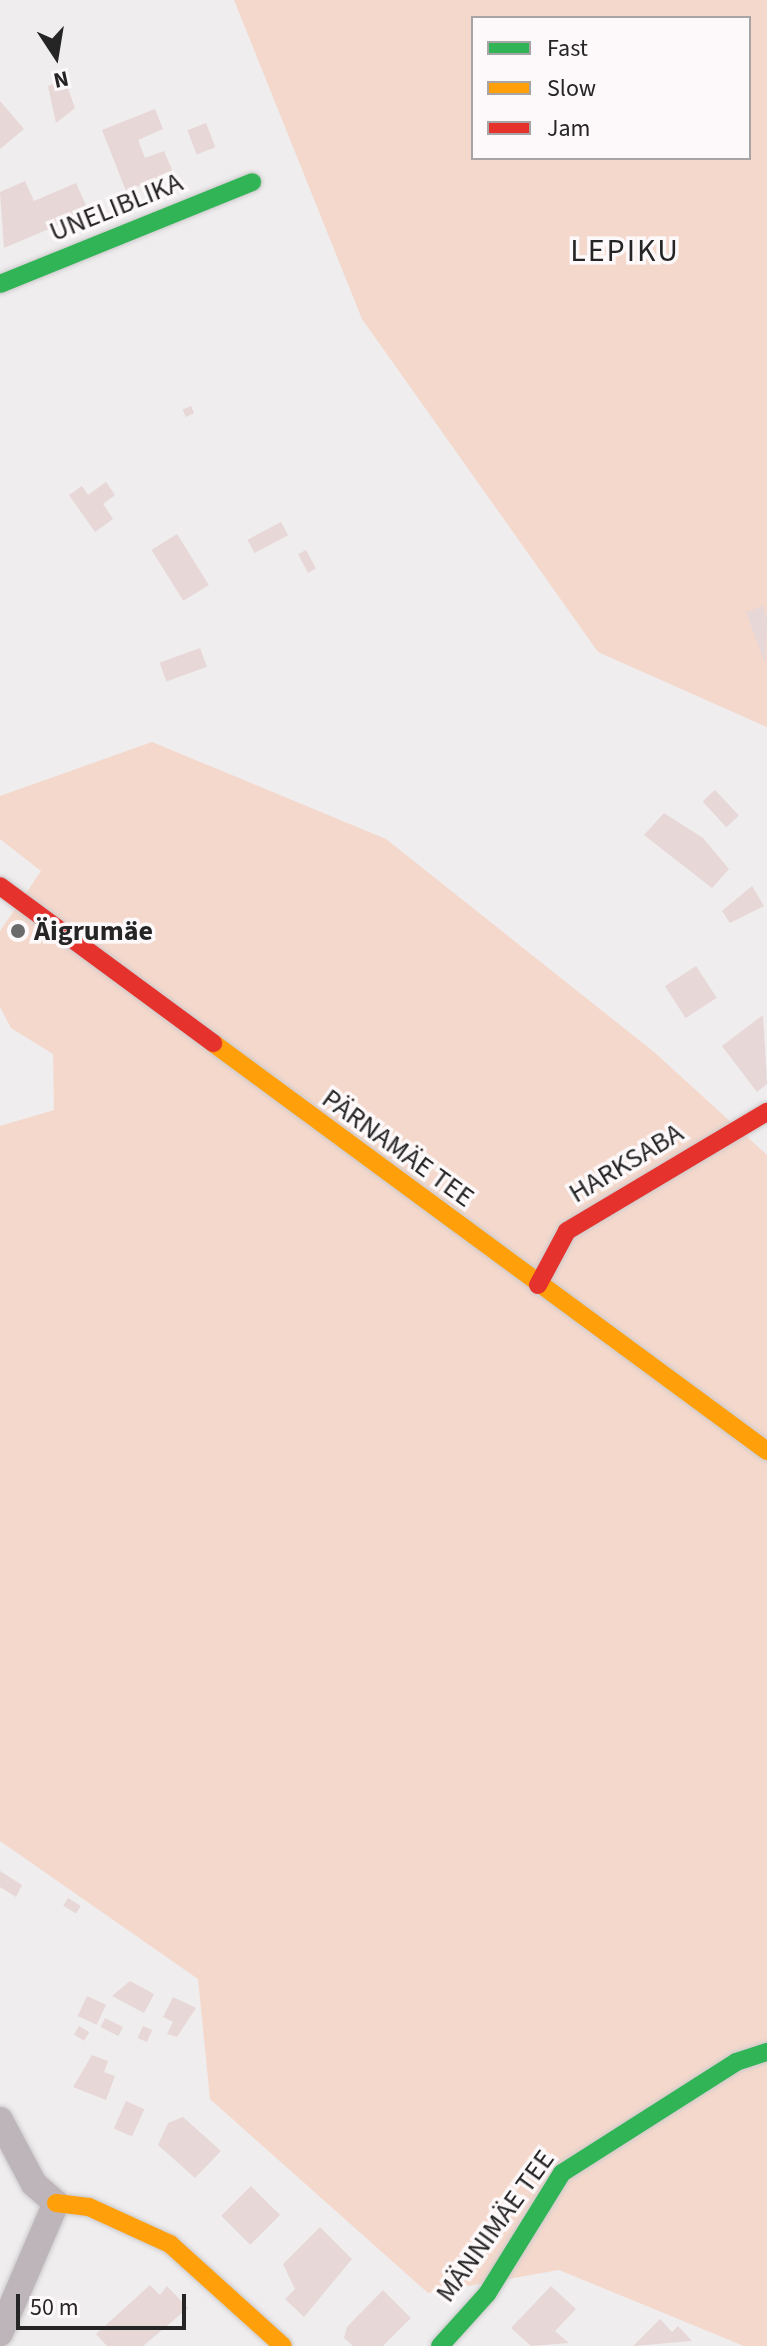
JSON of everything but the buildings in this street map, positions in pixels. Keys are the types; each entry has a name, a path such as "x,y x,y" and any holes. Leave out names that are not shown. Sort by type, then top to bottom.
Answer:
{"street":[{"name":"UNELIBLIKA","path":"0,284 252,182"},
{"name":"PÄRNAMÄE TEE","path":"0,886 767,1451"},
{"name":"HARKSABA","path":"538,1285 567,1231 767,1112"},
{"name":"MÄNNIMÄE TEE","path":"440,2346 487,2294 562,2173 736,2062 767,2052"},
{"path":"0,2120 34,2184 56,2203 89,2207 170,2244 283,2346"},
{"path":"0,2333 56,2203"}],"shaded area":[{"path":"234,0 767,0 767,727 598,652 362,319"},
{"path":"152,742 386,839 654,1052 767,1155 767,2346 744,2346 559,2270 428,2293 210,2099 198,1979 0,1841 0,1126 54,1110 53,1054 11,1028 0,1007 0,931 41,871 0,839 0,796"}],"traffic: fast":[{"path":"0,284 252,182"},
{"path":"440,2346 487,2294 562,2173 736,2062 767,2052"}],"traffic: slow":[{"path":"213,1043 767,1451"},
{"path":"56,2203 89,2207 170,2244 283,2346"}],"traffic: jam":[{"path":"0,886 213,1043"},
{"path":"538,1285 567,1231 767,1112"}],"place":[{"name":"Äigrumäe","path":"18,931"}],"district":[{"name":"LEPIKU","path":"625,251"}]}
